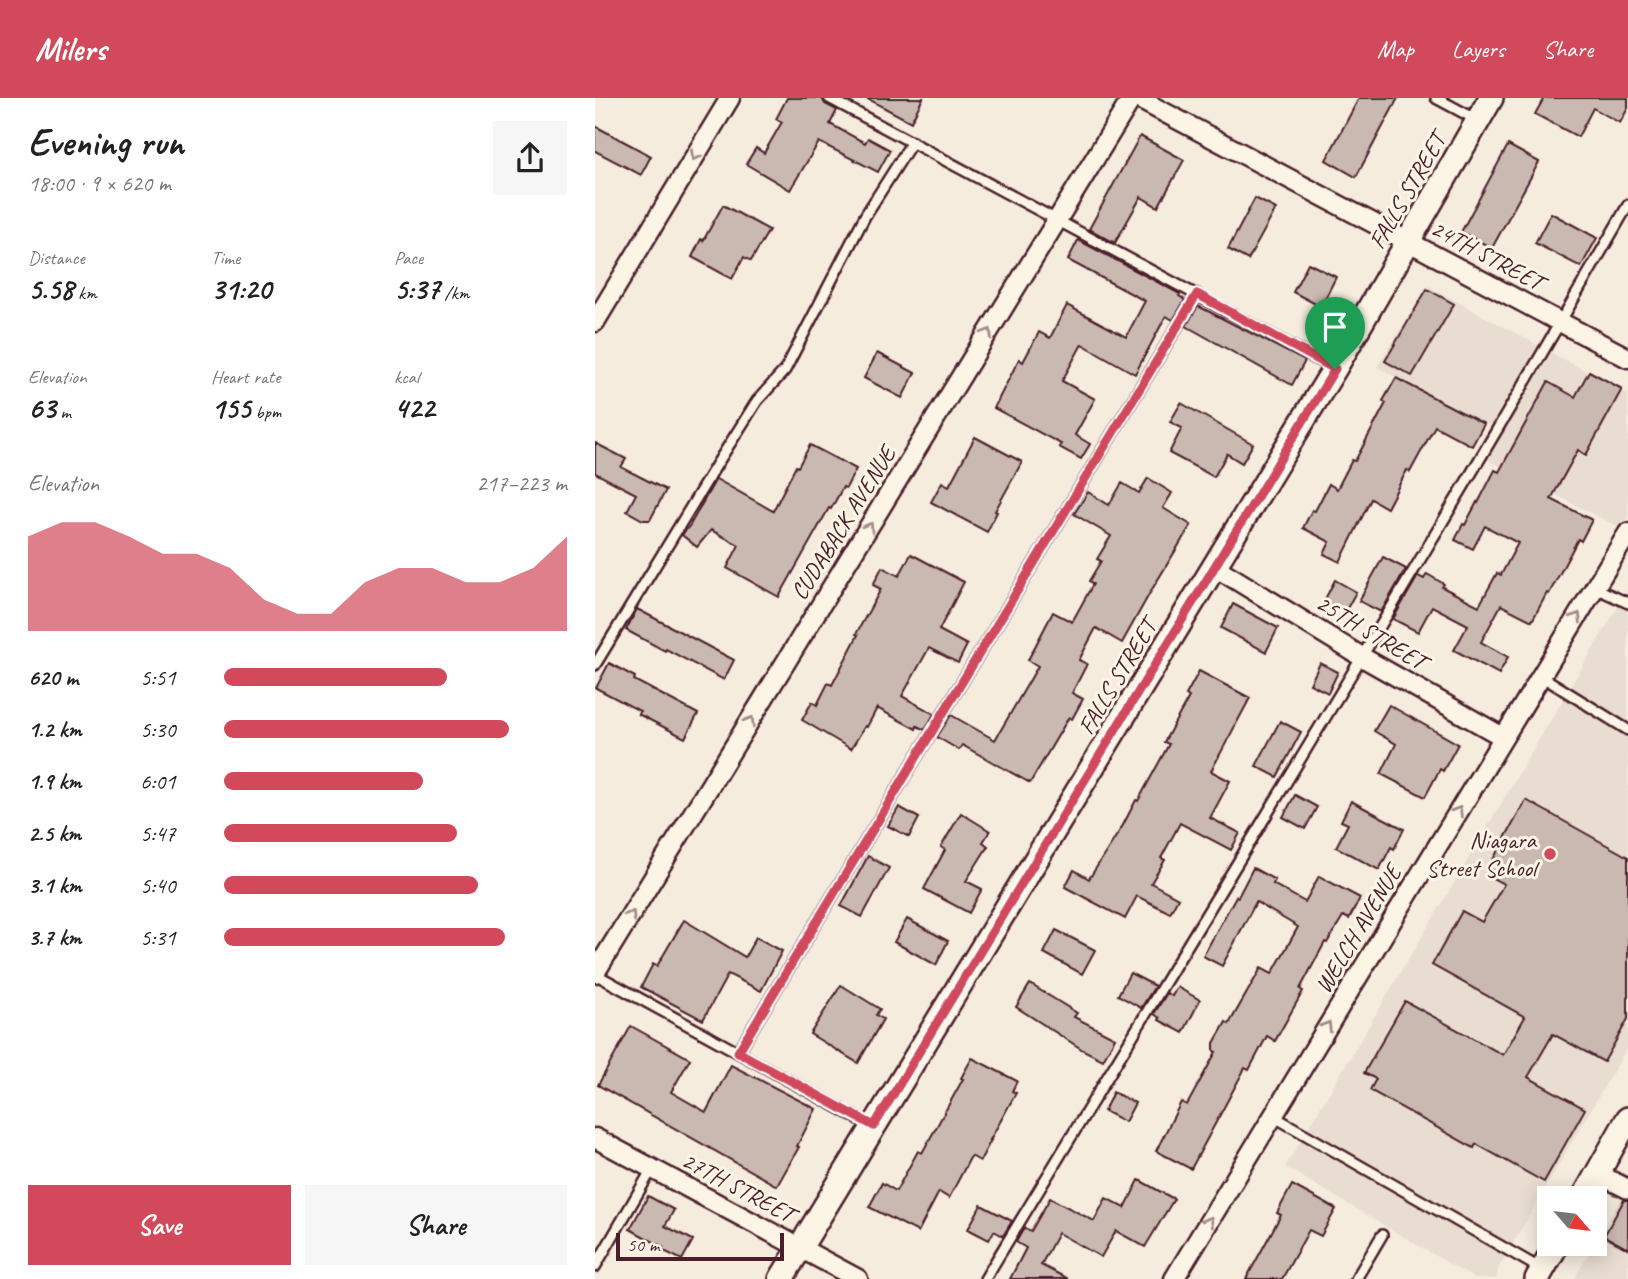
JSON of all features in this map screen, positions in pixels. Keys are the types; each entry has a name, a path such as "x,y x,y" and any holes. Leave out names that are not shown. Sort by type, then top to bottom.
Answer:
{"street":[{"path":"595,322 730,98"},
{"name":"CUDABACK AVENUE","path":"595,974 1135,98"},
{"name":"24TH STREET","path":"1135,98 1628,358"},
{"name":"FALLS STREET","path":"781,1279 1335,369 1491,98"},
{"name":"WELCH AVENUE","path":"1174,1279 1628,533"},
{"name":"25TH STREET","path":"1215,567 1362,657 1503,737"},
{"path":"1591,1186 1628,1119"},
{"name":"27TH STREET","path":"595,1138 858,1279"},
{"path":"1598,1174 1628,1189"},
{"path":"1540,1274 1550,1256"}],"lane":[{"path":"829,98 1335,369"},
{"path":"1436,98 1478,121"},
{"path":"595,665 723,453 757,401 785,370 865,216 912,142"},
{"path":"985,1279 1362,657 1628,205"},
{"path":"738,1052 1197,294"},
{"path":"1595,588 1628,603"},
{"path":"1541,676 1628,730"},
{"path":"595,974 874,1126"},
{"path":"1273,1116 1540,1274"},
{"path":"595,1267 652,1169"},
{"path":"1356,1279 1382,1235"}],"shaded area":[{"path":"1428,286 1628,394 1628,532 1474,453 1490,426 1377,367"},
{"name":"Niagara Street School","path":"1628,590 1628,1046 1546,1186 1537,1186 1537,1202 1499,1267 1496,1279 1475,1279 1285,1167"},
{"path":"1628,1185 1628,1279 1574,1279 1587,1256 1607,1256 1607,1222"}],"building":[{"path":"787,98 822,98 825,104 837,110 830,124 865,143 868,138 890,150 878,172 819,142 790,190 746,164 756,148 764,153 782,122 776,119"},
{"path":"866,98 923,98 911,122"},
{"path":"1359,98 1398,98 1356,177 1326,160"},
{"path":"1544,98 1628,98 1628,108 1620,123 1593,108 1578,137 1535,114"},
{"path":"595,126 651,156 641,175 595,151"},
{"path":"1140,136 1184,160 1158,207 1141,197 1115,243 1089,229"},
{"path":"1508,145 1539,162 1492,248 1461,232"},
{"path":"1255,198 1276,209 1248,260 1228,249"},
{"path":"723,205 769,230 751,261 744,257 732,279 692,257"},
{"path":"1551,213 1597,238 1581,267 1535,243"},
{"path":"1078,240 1180,294 1185,300 1173,320 1166,316 1135,374 1082,344 1062,381 1095,399 1075,435 1090,444 1081,459 1059,447 1061,444 994,408 1019,359 1023,362 1039,332 1050,338 1067,305 1126,337 1145,301 1068,260"},
{"path":"1308,263 1336,277 1321,307 1293,292"},
{"path":"1427,289 1454,304 1412,376 1385,361"},
{"path":"1198,306 1305,361 1292,385 1186,326"},
{"path":"877,353 915,373 902,398 864,378"},
{"path":"1589,371 1622,389 1586,455 1578,450 1551,499 1592,520 1581,541 1578,539 1532,621 1501,605 1481,642 1508,657 1499,674 1454,650 1468,625 1432,606 1418,632 1393,619 1418,576 1424,579 1427,574 1444,584 1442,587 1479,606 1497,573 1501,575 1518,543 1485,526 1473,549 1455,540 1495,470 1499,472 1548,382 1575,397"},
{"path":"1396,378 1484,424 1472,446 1435,426 1387,508 1371,499 1340,562 1324,554 1330,542 1303,528 1329,484 1337,489 1352,460 1355,461 1386,403 1383,401"},
{"path":"1181,403 1253,444 1242,463 1227,454 1214,477 1169,453 1182,428 1170,422"},
{"path":"975,437 1022,462 995,511 997,512 987,532 931,502 942,482 949,486"},
{"path":"595,443 626,459 621,467 666,490 650,520 643,520 627,511 636,494 595,473"},
{"path":"810,445 856,469 846,488 843,487 831,509 829,508 779,597 727,568 739,545 711,530 697,547 682,535 716,479 773,511"},
{"path":"1148,478 1172,493 1163,508 1191,525 1122,643 1096,628 1079,660 1087,664 1072,693 1083,699 1072,719 1069,717 1030,783 962,745 959,750 937,737 951,715 995,740 1038,666 1028,660 1053,612 1072,622 1093,584 1089,581 1101,561 1097,559 1111,536 1074,514 1088,492 1109,505 1122,483 1139,493"},
{"path":"911,554 964,582 939,630 967,645 958,663 929,648 902,696 934,714 925,730 917,726 916,729 877,708 851,749 802,720 812,702 817,705 828,683 832,685 881,589 873,585 882,567 899,576"},
{"path":"1383,557 1406,569 1381,612 1359,601"},
{"path":"1335,580 1356,592 1345,612 1324,601"},
{"path":"1233,604 1278,628 1266,652 1221,628"},
{"path":"637,609 734,660 724,680 626,630"},
{"path":"609,663 635,677 634,680 698,714 685,738 596,688"},
{"path":"1320,663 1338,672 1328,693 1310,684"},
{"path":"1199,671 1250,698 1211,771 1230,781 1210,818 1240,833 1231,850 1180,823 1161,858 1165,860 1151,883 1178,898 1170,913 1137,896 1125,919 1065,887 1074,870 1089,879 1122,827 1169,744 1164,742 1189,697 1186,695"},
{"path":"1389,705 1458,744 1425,797 1381,774 1396,744 1374,731"},
{"path":"1280,721 1301,732 1277,777 1256,766"},
{"path":"1295,795 1317,807 1305,829 1283,817"},
{"path":"1526,800 1628,857 1628,1019 1604,1062 1553,1034 1528,1077 1585,1109 1544,1182 1476,1144 1474,1148 1370,1090 1376,1079 1364,1073 1405,1001 1503,1055 1525,1017 1432,965 1462,911 1482,922 1504,884 1485,874"},
{"path":"1351,801 1404,829 1379,870 1336,847 1348,824 1341,821"},
{"path":"899,807 919,818 909,837 888,826"},
{"path":"961,813 990,831 983,842 988,846 966,881 982,889 969,913 924,889 945,850 941,847"},
{"path":"868,856 889,868 862,917 841,906"},
{"path":"1253,868 1275,880 1273,884 1305,902 1319,876 1360,898 1349,919 1343,916 1327,943 1325,942 1300,989 1303,991 1275,1041 1267,1036 1249,1070 1245,1068 1191,1169 1156,1151 1181,1102 1187,1105 1216,1052 1214,1043 1226,1022 1229,1024 1261,968 1272,974 1298,927 1256,902 1222,966 1203,956"},
{"path":"907,919 948,941 936,965 894,942"},
{"path":"684,920 745,957 756,937 782,951 761,991 728,974 703,1020 641,987 653,964 657,966"},
{"path":"1056,930 1095,950 1082,974 1044,953"},
{"path":"1130,973 1155,986 1141,1008 1118,995"},
{"path":"1030,984 1077,1013 1074,1017 1115,1038 1103,1060 1016,1007"},
{"path":"841,985 880,1009 876,1015 883,1019 858,1063 810,1034"},
{"path":"1177,987 1200,1000 1183,1033 1159,1020 1154,1014 1167,993 1172,996"},
{"path":"631,1026 690,1059 671,1092 706,1112 731,1065 816,1109 777,1186 598,1085"},
{"path":"972,1058 1017,1081 1012,1091 1016,1093 980,1161 971,1156 949,1198 939,1192 918,1232 869,1207 882,1183 896,1191 918,1151 922,1153"},
{"path":"1113,1092 1135,1103 1125,1122 1104,1111"},
{"path":"1139,1180 1174,1199 1145,1247 1116,1231 1101,1257 1058,1233 1041,1265 1068,1279 1010,1279 1026,1248 1016,1242 1024,1228 1031,1231 1050,1198 1094,1221 1106,1198 1125,1208"},
{"path":"1292,1185 1336,1209 1321,1236 1309,1230 1282,1279 1246,1279 1281,1215 1277,1213"},
{"path":"648,1196 674,1210 665,1226 693,1240 682,1260 630,1229"},
{"path":"1624,1200 1628,1200 1628,1249 1607,1238 1607,1231"},
{"path":"981,1205 1012,1221 1003,1236 994,1231 989,1240 968,1229"}],"place":[{"name":"Niagara Street School","path":"1550,854"}],"route":[{"path":"1197,294 1335,369 874,1126 738,1052 1197,294"}]}
